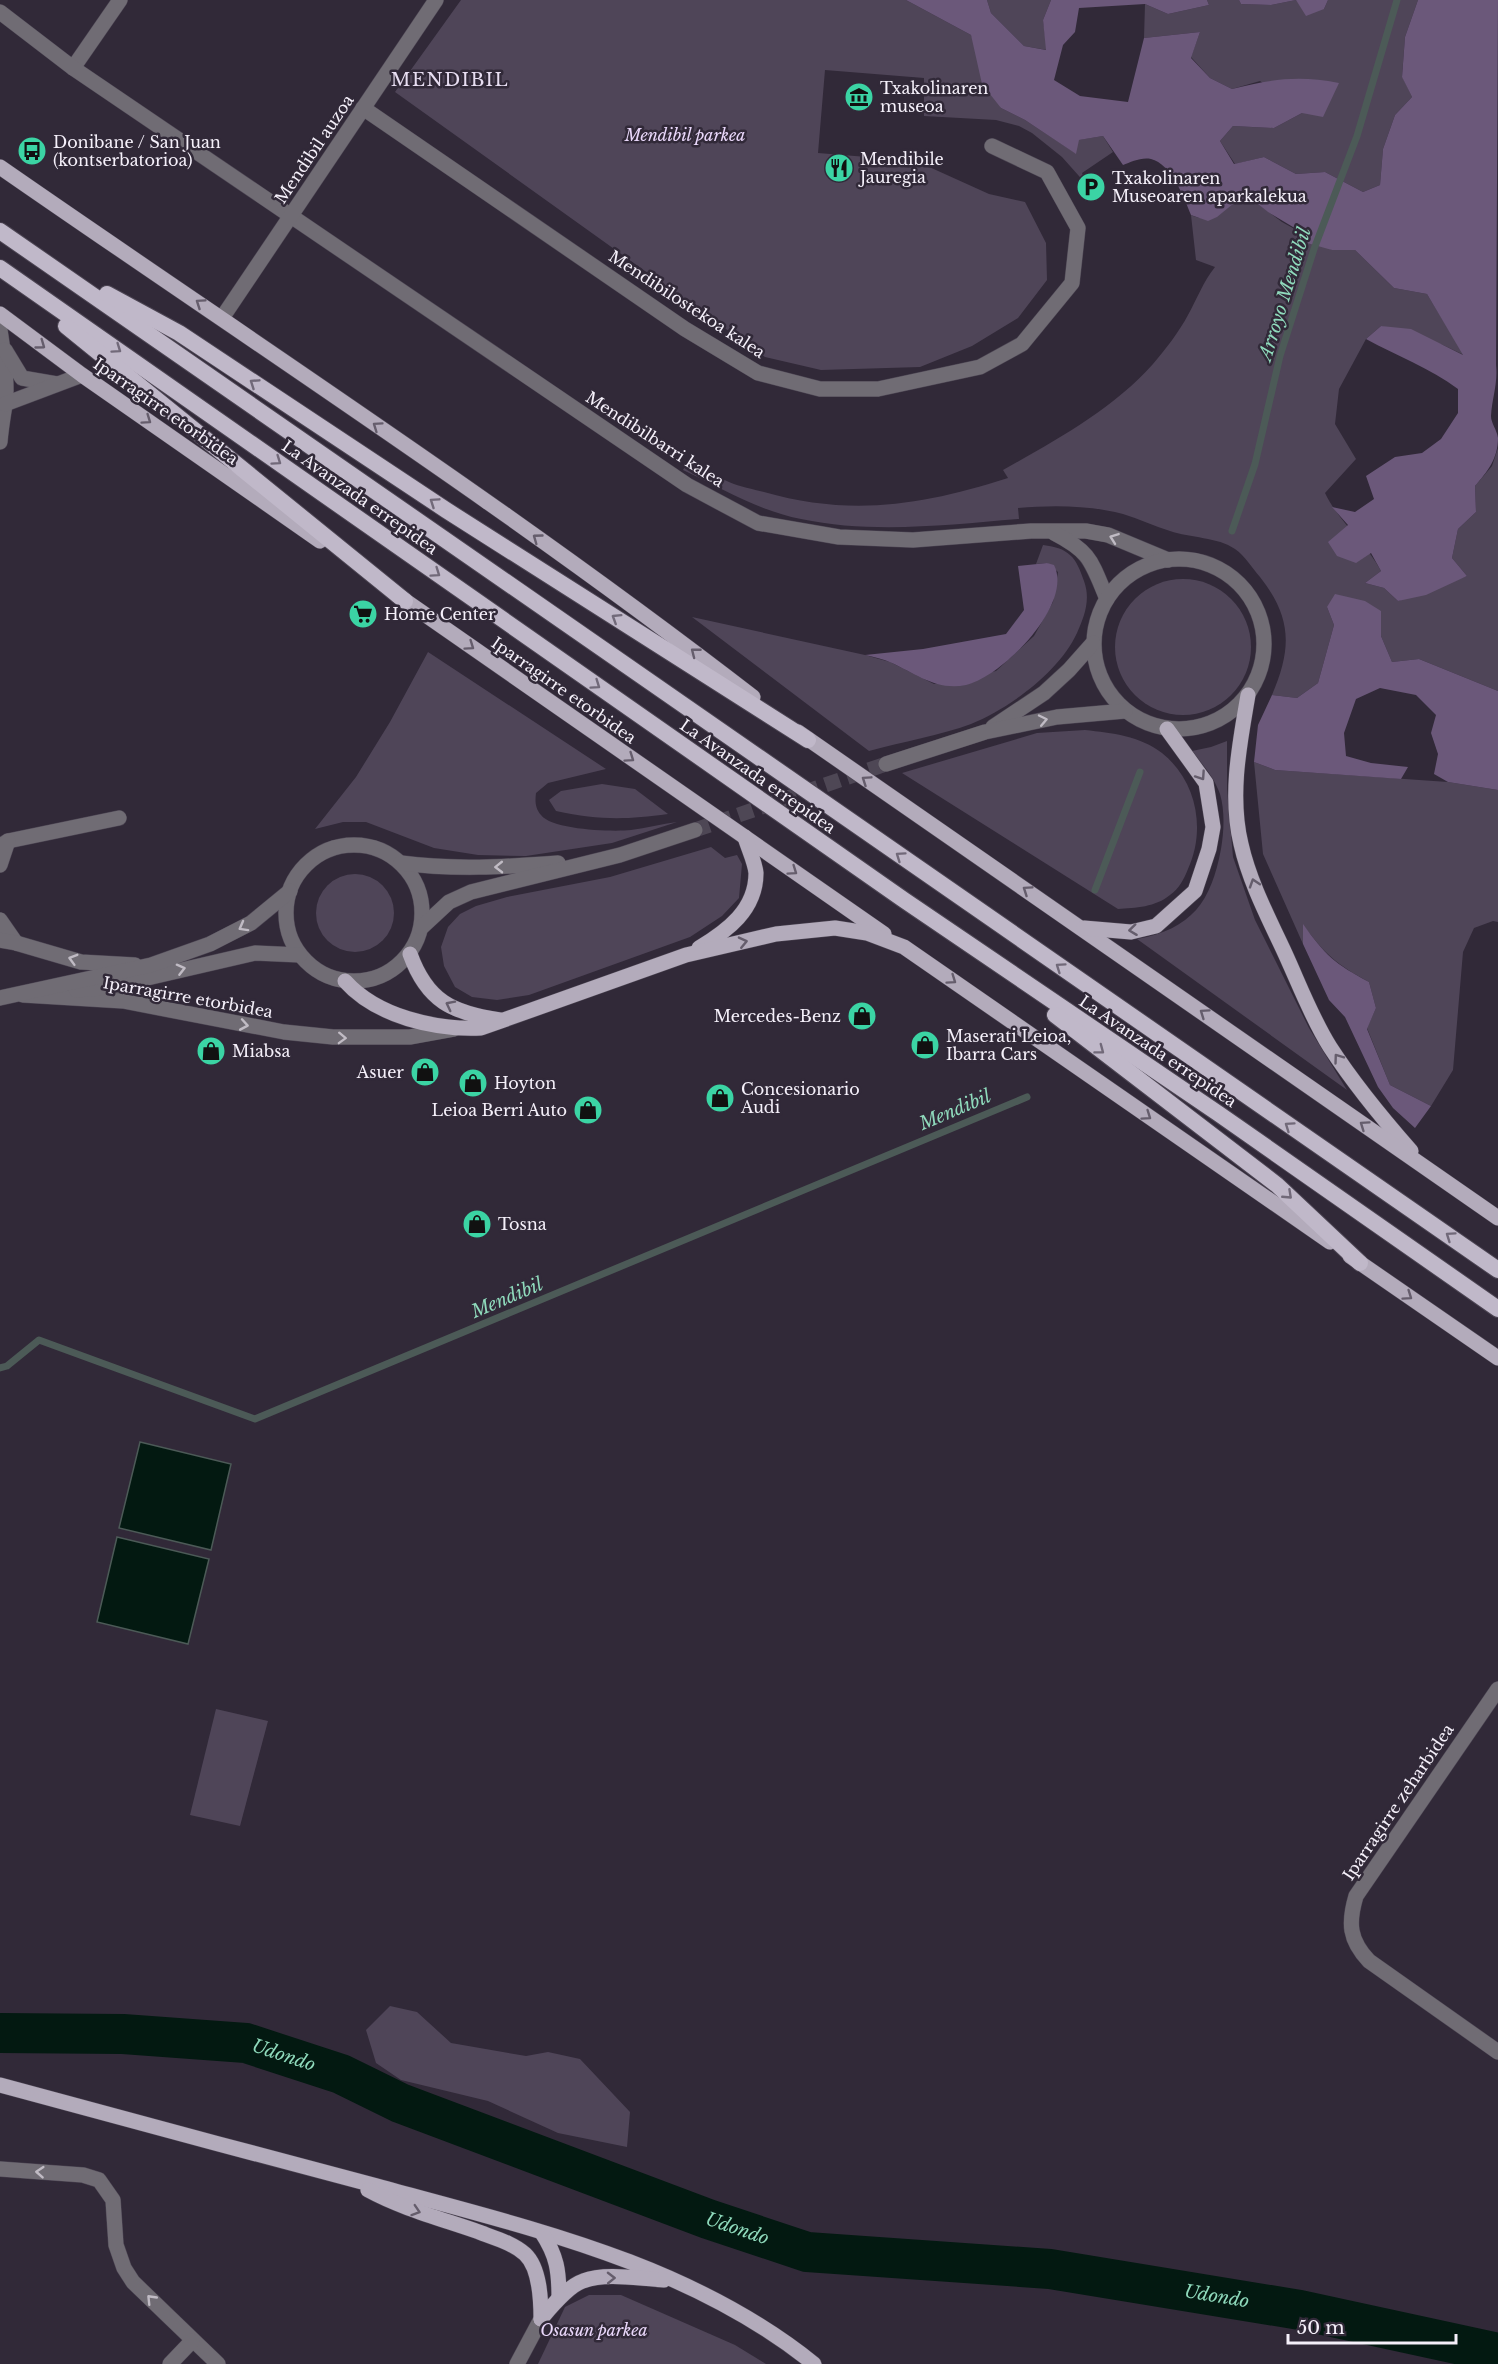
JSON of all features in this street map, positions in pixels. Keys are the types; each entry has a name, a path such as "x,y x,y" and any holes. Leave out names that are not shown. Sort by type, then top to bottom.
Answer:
{"highway":[{"name":"La Avanzada errepidea","path":"0,231 1498,1270"},
{"path":"30,252 178,333 446,510 808,740"},
{"name":"La Avanzada errepidea","path":"0,270 904,900 1219,1114 1498,1309"},
{"path":"0,270 405,601"},
{"path":"904,900 1277,1185 1360,1263"}],"main road":[{"path":"0,167 498,510 674,636 808,740 1083,928 1498,1218"},
{"name":"Iparragirre etorbidea","path":"0,314 82,375 904,947"},
{"path":"1248,695 1241,740 1236,812 1240,843 1259,898 1329,1046 1377,1112 1427,1169"},
{"path":"1083,928 1131,932 1156,926 1195,891 1209,849 1213,827 1206,783 1167,729"},
{"path":"686,955 714,939 736,922 750,903 756,873 745,837"},
{"path":"345,981 351,988 391,1012 422,1022 456,1028 481,1028 686,955 776,934 835,928 867,933 904,947 1498,1358"},
{"path":"410,954 423,983 441,1001 479,1017 506,1021"},
{"path":"0,2085 344,2178 612,2254 676,2280 745,2317 814,2364"},
{"path":"344,2178 390,2202 506,2242 526,2254 540,2292 541,2319"},
{"path":"542,2233 552,2248 558,2268 559,2298"},
{"path":"541,2319 559,2298 582,2281 609,2277 676,2280"}],"street":[{"path":"73,68 120,0"},
{"name":"Mendibil auzoa","path":"222,318 436,0"},
{"name":"Mendibilbarri kalea","path":"0,12 73,68 687,485 758,523 839,537 913,540 1031,531 1086,531 1108,535 1168,560"},
{"name":"Mendibilostekoa kalea","path":"363,108 685,329 758,372 820,389 878,389 980,367 1022,344 1072,283 1078,228 1047,172 992,146"},
{"path":"0,330 3,347 3,410 0,442"},
{"path":"3,347 22,378 57,384"},
{"path":"3,410 57,384 82,375"},
{"path":"1051,531 1072,542 1089,557 1107,599"},
{"path":"1168,560 1196,561 1221,570 1243,588 1258,612 1264,640 1261,669 1248,695 1232,711 1212,723 1190,729 1167,729 1145,723 1125,711 1108,692 1097,668 1094,643 1097,620 1107,599 1123,580 1144,567 1168,560"},
{"path":"985,732 1044,693 1094,643"},
{"path":"886,764 985,732 1056,717 1125,711"},
{"path":"0,865 4,843 120,818"},
{"path":"421,928 449,902 471,892 620,855 695,830"},
{"path":"360,845 389,854 401,863 411,874 420,893 423,915 421,928 410,954 388,973 360,982 345,981 320,973 300,955 292,941 287,924 286,908 296,877 306,866 331,849 360,845"},
{"path":"401,863 434,867 506,867 620,855"},
{"path":"20,995 152,965 210,944 250,923 290,891"},
{"path":"0,920 16,943"},
{"path":"0,940 81,962 115,966 152,965"},
{"path":"0,998 104,988 255,953 300,955"},
{"name":"Iparragirre etorbidea","path":"20,995 123,1001 284,1032 333,1037 411,1037 456,1028"},
{"name":"Iparragirre zeharbidea","path":"1498,1689 1356,1896 1350,1914 1352,1935 1357,1948 1369,1961 1498,2052"},
{"path":"0,2169 83,2175 99,2180 113,2200 116,2246 124,2268 134,2282 218,2364"},
{"path":"517,2364 541,2319"},
{"path":"170,2364 192,2341"}],"green space":[{"name":"Mendibil parkea","path":"461,0 906,0 971,35 1001,108 1025,120 1075,153 1078,140 1103,136 1113,152 1082,173 1087,185 1062,157 1032,133 1019,126 996,120 924,116 924,78 825,70 818,153 916,161 989,194 1025,202 1046,243 1047,280 1018,318 972,346 920,367 821,370 765,357 395,92"},
{"path":"987,0 1051,0 1043,20 1047,50 1024,46 991,13"},
{"path":"1207,0 1239,0 1241,4 1271,5 1296,0 1324,9 1328,0 1418,0 1405,37 1402,76 1412,97 1395,115 1383,149 1380,185 1363,192 1325,172 1296,174 1264,157 1235,164 1220,141 1233,126 1274,128 1302,113 1260,81 1232,89 1210,78 1191,57 1200,32 1144,38 1145,4 1168,14 1209,5"},
{"path":"1239,199 1254,201 1282,222 1332,250 1355,250 1394,288 1427,294 1464,355 1443,345 1381,326 1366,339 1339,389 1335,424 1356,459 1325,493 1381,571 1365,583 1384,588 1398,601 1467,576 1452,558 1458,529 1476,512 1475,486 1492,466 1498,448 1498,691 1419,659 1392,662 1381,636 1381,611 1327,607 1334,625 1318,683 1297,698 1272,695 1283,662 1286,634 1278,606 1271,592 1248,562 1228,545 1164,529 1123,514 1084,507 1044,506 1018,508 1019,519 965,524 882,527 828,524 770,510 683,470 688,461 742,487 796,500 857,506 917,501 1008,478 1003,470 1101,410 1137,381 1158,359 1172,341 1215,267 1196,260 1191,215 1198,218 1211,217"},
{"path":"1043,545 1052,546 1070,555 1081,573 1087,595 1086,608 1077,633 1058,661 1032,687 986,717 947,732 869,751 692,617 865,655 890,662 934,684 996,671 1034,636 1053,602 1058,572 1047,563 1036,564"},
{"path":"1183,579 1209,584 1221,590 1231,599 1240,609 1246,621 1251,647 1246,673 1240,685 1231,695 1221,704 1209,710 1183,715 1157,710 1145,704 1135,695 1126,685 1120,673 1115,647 1120,621 1126,609 1135,599 1145,590 1157,584"},
{"path":"428,652 606,769 548,783 536,793 538,810 547,820 570,827 611,831 677,822 612,843 526,856 478,855 434,848 366,822 343,822 315,829 356,777 390,722"},
{"path":"1085,730 1125,736 1153,747 1174,764 1190,792 1197,823 1193,854 1179,887 1158,902 1118,909 902,773 1037,733"},
{"path":"1227,741 1227,789 1233,857 1255,920 1309,1028 1347,1090 1137,939 1172,928 1196,910 1205,898 1217,868 1222,842 1223,807 1215,782 1192,751"},
{"path":"1254,762 1275,770 1448,782 1498,790 1498,922 1493,921 1474,928 1463,952 1453,1070 1431,1106 1390,1085 1367,1028 1376,1008 1369,982 1332,958 1303,925 1303,944 1263,854"},
{"path":"602,784 635,789 668,814 625,818 585,816 556,811 549,800 561,791"},
{"path":"711,847 725,858 737,855 742,864 739,898 722,916 690,937 529,995 497,1000 472,997 455,987 444,966 441,947 448,927 460,914 476,906 507,897 610,877"},
{"path":"355,874 370,877 383,885 391,898 394,913 391,928 383,941 370,949 355,952 340,949 327,941 319,928 316,913 319,898 327,885 340,877"},
{"path":"216,1709 268,1721 240,1826 190,1815"},
{"path":"390,2006 417,2012 451,2043 526,2056 548,2052 580,2059 630,2112 627,2147 558,2133 488,2101 401,2080 376,2063 366,2030"},
{"name":"Osasun parkea","path":"589,2295 621,2295 735,2345 766,2364 538,2364 565,2307"}],"shaded area":[{"path":"906,0 987,0 991,13 1024,46 1046,50 1043,20 1051,0 1207,0 1209,5 1168,14 1145,4 1079,8 1075,32 1063,45 1054,80 1080,96 1128,102 1144,38 1200,32 1191,58 1210,78 1232,89 1285,79 1311,79 1339,83 1323,117 1302,113 1274,128 1233,126 1220,141 1234,164 1264,157 1296,174 1325,172 1363,192 1380,185 1383,149 1395,115 1412,97 1402,77 1405,37 1418,0 1498,0 1496,385 1491,416 1498,438 1498,446 1488,470 1475,486 1476,512 1458,529 1452,558 1467,576 1426,595 1398,601 1384,588 1365,583 1381,571 1371,553 1356,563 1337,556 1328,542 1348,525 1332,507 1355,512 1374,499 1366,476 1395,457 1422,453 1441,439 1458,413 1458,389 1425,368 1366,339 1381,326 1411,329 1463,355 1427,294 1394,288 1355,250 1332,250 1307,243 1303,233 1254,201 1239,199 1217,217 1208,221 1191,215 1176,182 1165,167 1151,159 1136,160 1123,165 1103,136 1079,140 1076,154 1025,120 1001,108 982,84 971,35"},
{"path":"1239,0 1296,0 1271,5 1241,4"},
{"path":"1296,0 1328,0 1324,9 1306,16"},
{"path":"1047,563 1054,565 1057,581 1054,599 1044,618 1015,654 981,679 966,685 936,684 889,662 865,655 923,649 1006,634 1024,610 1018,566"},
{"path":"1335,594 1365,601 1381,611 1381,636 1392,662 1419,659 1498,691 1498,790 1448,782 1434,774 1438,754 1431,733 1436,715 1416,695 1380,688 1356,699 1344,733 1346,756 1371,763 1408,767 1401,779 1275,770 1254,762 1258,725 1272,695 1297,698 1318,683 1334,625 1327,607"},
{"path":"1303,924 1332,958 1347,970 1369,982 1376,1008 1367,1029 1390,1085 1431,1106 1415,1128 1393,1108 1378,1087 1345,1017 1329,1000 1303,944"},
{"path":"140,1442 231,1464 211,1550 119,1528"},
{"path":"117,1537 209,1559 188,1644 97,1622"}],"waterway":[{"name":"Arroyo Mendibil","path":"1232,531 1255,464 1280,356 1314,249 1357,136 1397,0"},
{"name":"Arroyo Mendibil","path":"1095,890 1140,772"},
{"name":"Mendibil","path":"0,1368 7,1366 39,1340 255,1419 1027,1097"},
{"name":"Udondo","path":"0,2033 123,2034 246,2043 341,2074 400,2103 708,2219 807,2252 1050,2269 1300,2310 1498,2353"}],"tunnel":[{"path":"695,830 886,764"}],"place":[{"name":"Txakolinaren museoa","path":"859,97"},
{"name":"Donibane / San Juan (kontserbatorioa)","path":"32,151"},
{"name":"Mendibile Jauregia","path":"839,168"},
{"name":"Txakolinaren Museoaren aparkalekua","path":"1091,187"},
{"name":"Home Center","path":"363,614"},
{"name":"Mercedes-Benz","path":"862,1016"},
{"name":"Maserati Leioa, Ibarra Cars","path":"925,1045"},
{"name":"Miabsa","path":"211,1051"},
{"name":"Asuer","path":"425,1072"},
{"name":"Hoyton","path":"473,1083"},
{"name":"Concesionario Audi","path":"720,1098"},
{"name":"Leioa Berri Auto","path":"588,1110"},
{"name":"Tosna","path":"477,1224"}],"district":[{"name":"MENDIBIL","path":"450,80"}]}
